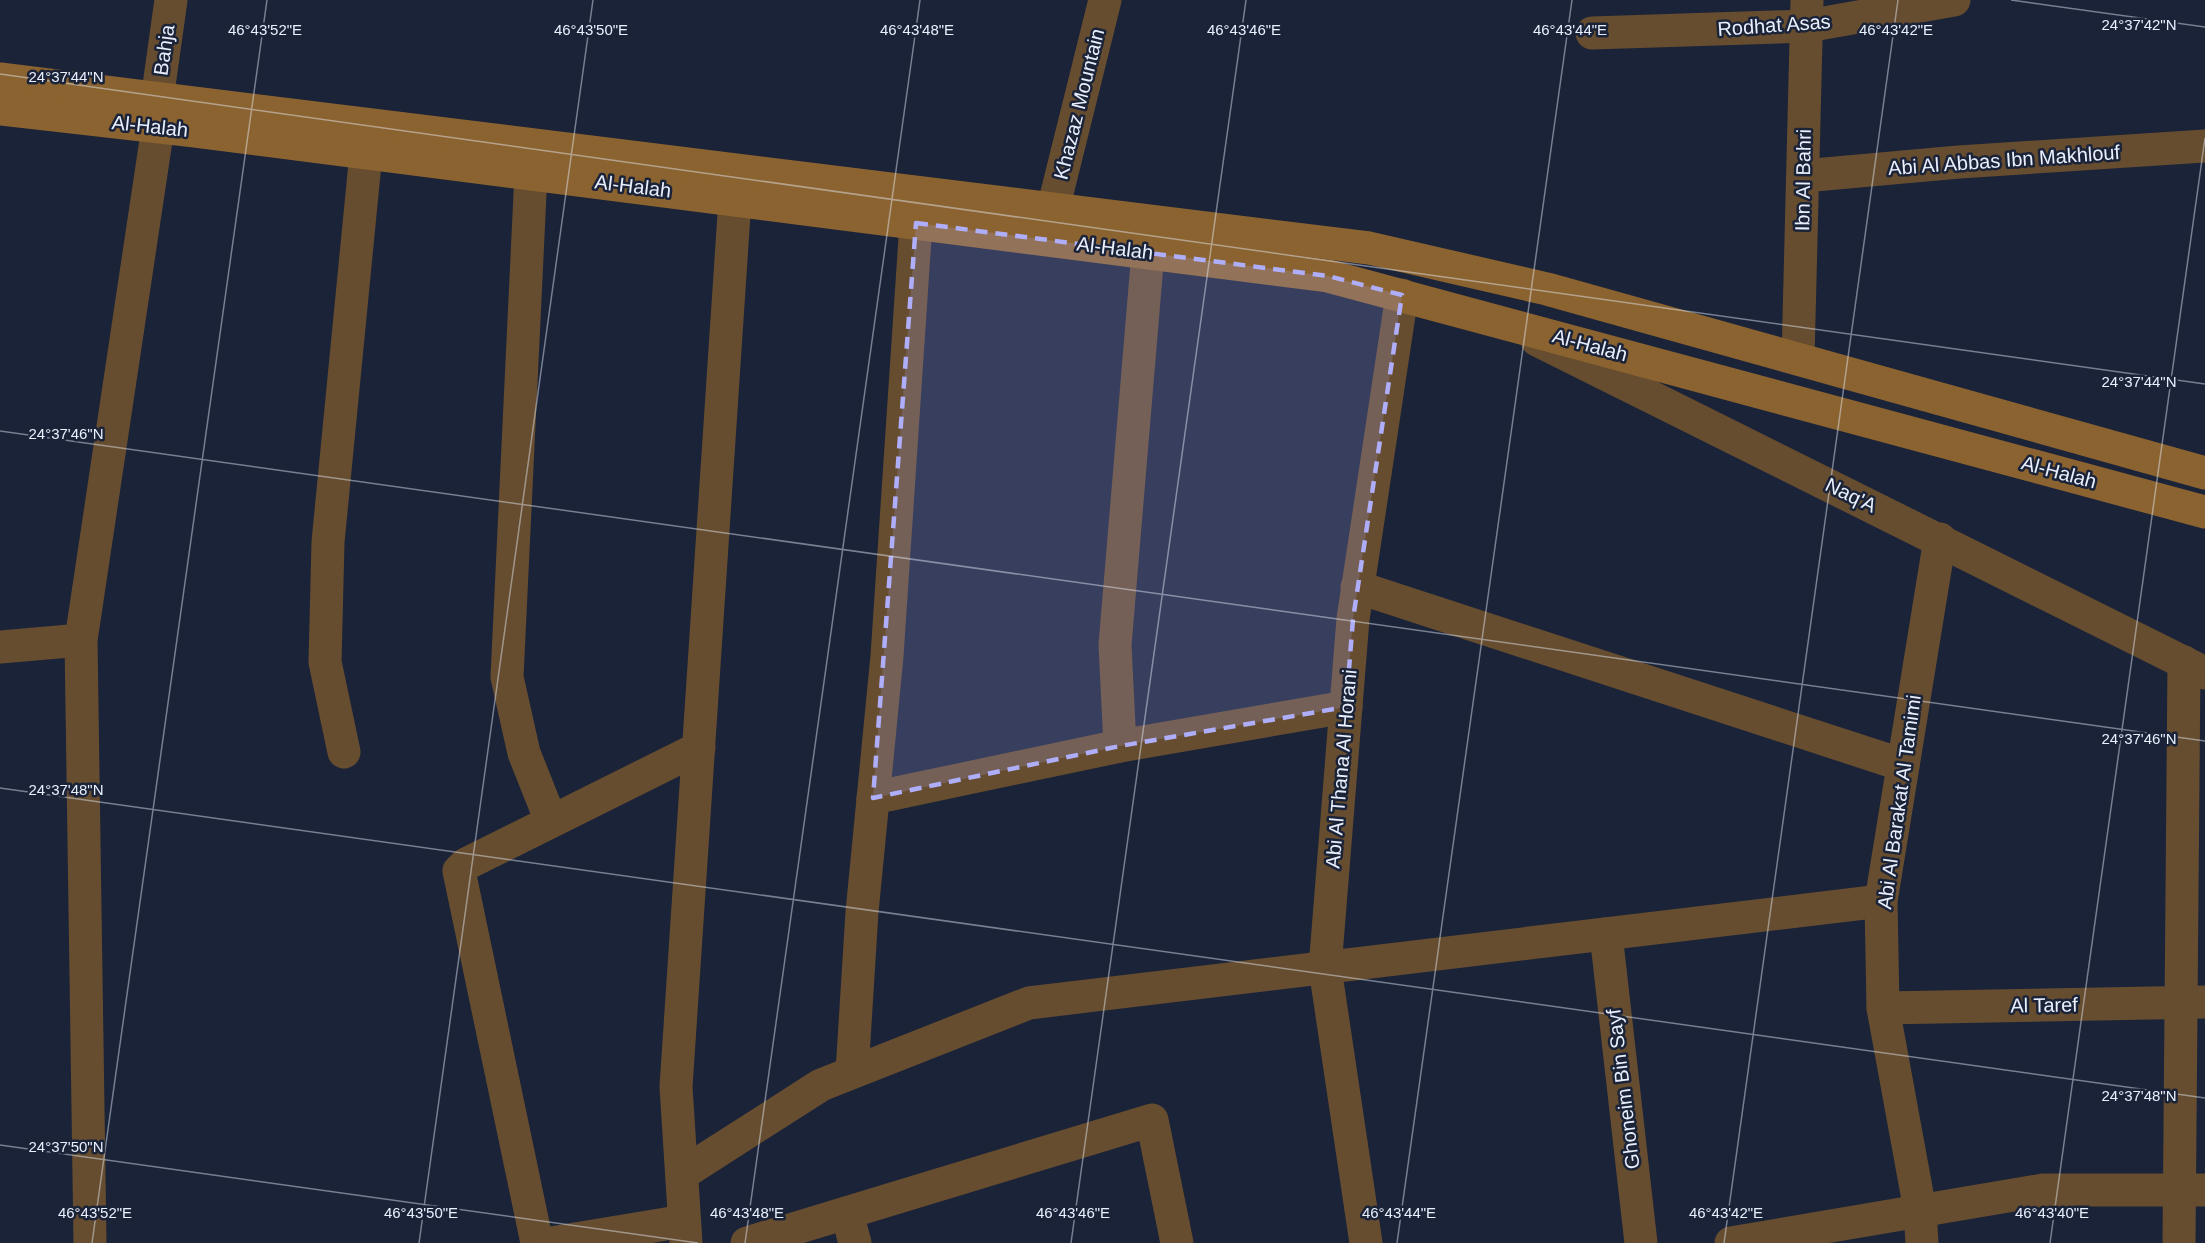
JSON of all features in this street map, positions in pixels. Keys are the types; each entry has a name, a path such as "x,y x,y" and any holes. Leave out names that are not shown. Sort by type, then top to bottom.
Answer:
{"main road":[{"name":"Al-Halah","path":"0,79 158,113 366,153 1328,276 2205,512"},
{"name":"Al-Halah","path":"0,109 158,113 1053,209 1369,248 1547,289 2205,473"}],"street":[{"name":"Bahja","path":"90,1243 81,640 158,113 171,0"},
{"name":"Khazaz Mountain","path":"1053,209 1105,0"},
{"name":"Rodhat Asas","path":"1592,33 1954,0"},
{"name":"Ibn Al Bahri","path":"1798,359 1807,13"},
{"name":"Abi Al Abbas Ibn Makhlouf","path":"1803,176 1959,162 2205,146"},
{"path":"344,752 325,662 327,554 366,153"},
{"path":"531,173 507,677 524,753 551,820"},
{"path":"551,1243 685,1232 676,1087 735,200"},
{"path":"852,1072 873,798 887,656 916,223"},
{"path":"1119,746 1115,645 1148,252"},
{"name":"Abi Al Thana Al Horani","path":"1366,1243 1325,968 1357,587 1402,295"},
{"name":"Naq'A","path":"1495,320 1940,539 2195,668"},
{"name":"Abi Al Barakat Al Tamimi","path":"1922,1243 1920,1210 1883,1008 1881,902 1940,539"},
{"path":"1357,587 1903,765"},
{"path":"0,647 81,640"},
{"path":"2179,1243 2191,1190 2195,668"},
{"path":"873,798 1119,746 1346,707"},
{"path":"537,1243 458,874 466,864 699,748"},
{"path":"682,1174 820,1084 1029,1003 1881,902"},
{"name":"Ghoneim Bin Sayf","path":"1606,934 1641,1243"},
{"name":"Al Taref","path":"1883,1008 2192,1002"},
{"path":"747,1243 851,1228 1152,1120 1177,1243"},
{"path":"1731,1243 2043,1190 2191,1190"}],"highlighted area":[{"path":"916,223 1328,276 1402,295 1353,619 1346,707 1120,746 873,798"}]}
